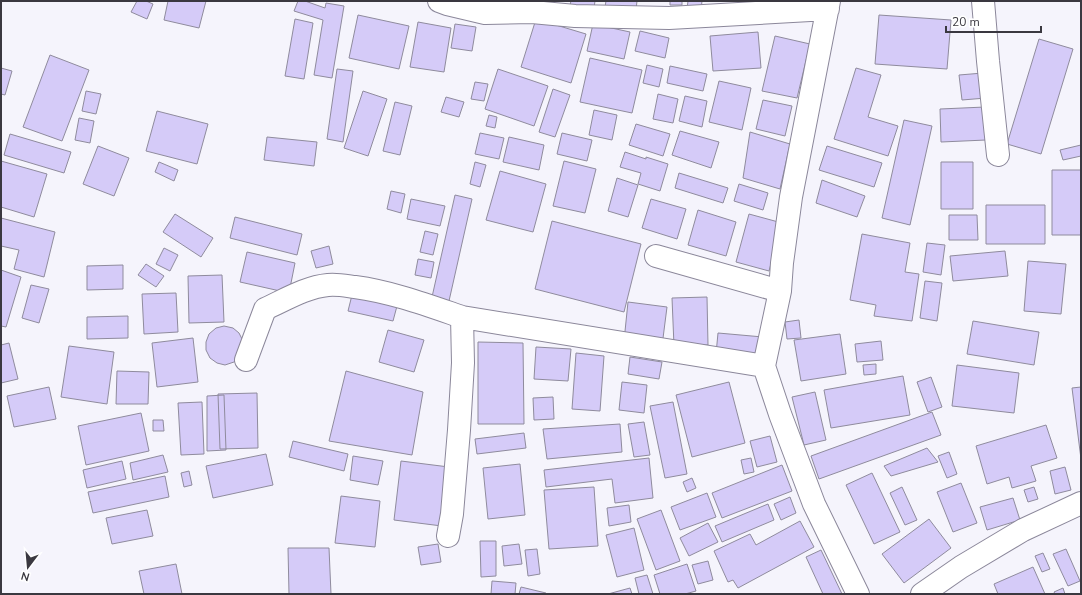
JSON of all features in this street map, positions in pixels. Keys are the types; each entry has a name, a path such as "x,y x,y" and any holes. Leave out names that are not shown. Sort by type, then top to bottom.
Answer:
{"street":[{"path":"439,1 485,13 532,12 575,16 661,18 829,5 791,197 782,263 780,291 764,366 780,414 814,504 858,594"},
{"path":"983,1 998,155"},
{"path":"656,256 780,291"},
{"path":"246,360 265,309 310,289 328,285 374,290 412,300 462,317 764,366"},
{"path":"448,536 452,514 459,430 463,363 462,317"},
{"path":"922,594 961,567 1023,530 1081,503"}],"building":[{"path":"137,1 146,1 153,4 147,19 131,12"},
{"path":"168,1 206,1 199,28 164,20"},
{"path":"298,1 305,1 325,8 326,3 344,6 332,78 314,75 323,20 294,11"},
{"path":"571,1 595,1 594,8 570,5"},
{"path":"606,1 637,1 636,10 605,7"},
{"path":"670,1 682,1 682,5 670,5"},
{"path":"688,1 702,1 701,10 687,9"},
{"path":"358,15 409,26 399,69 349,58"},
{"path":"879,15 951,20 947,69 875,64"},
{"path":"295,19 313,23 304,79 285,76"},
{"path":"536,19 586,34 571,83 521,67"},
{"path":"418,22 451,28 444,72 410,67"},
{"path":"455,24 476,27 472,51 451,48"},
{"path":"593,24 630,32 624,59 587,51"},
{"path":"640,31 669,38 665,58 635,51"},
{"path":"758,32 761,68 713,71 710,36"},
{"path":"775,36 810,44 797,98 762,91"},
{"path":"1039,39 1073,49 1041,154 1007,144"},
{"path":"50,55 89,70 62,141 23,127"},
{"path":"590,58 642,70 632,113 580,102"},
{"path":"647,65 663,69 659,87 643,83"},
{"path":"670,66 707,74 703,91 667,83"},
{"path":"1,68 12,71 5,95 1,94"},
{"path":"856,68 881,75 868,117 898,126 888,156 834,139"},
{"path":"337,69 353,71 343,142 327,139"},
{"path":"498,69 548,86 534,126 485,109"},
{"path":"983,73 986,98 962,100 959,75"},
{"path":"719,81 751,88 742,130 709,122"},
{"path":"475,82 488,84 484,101 471,99"},
{"path":"553,89 570,95 555,137 539,132"},
{"path":"86,91 101,94 96,114 82,111"},
{"path":"363,91 387,99 368,156 344,148"},
{"path":"658,94 678,99 673,123 653,119"},
{"path":"685,96 707,101 702,127 679,121"},
{"path":"446,97 464,102 459,117 441,112"},
{"path":"763,100 792,106 785,136 756,129"},
{"path":"395,102 412,106 400,155 383,151"},
{"path":"985,107 986,140 941,142 940,109"},
{"path":"594,110 617,115 612,140 589,135"},
{"path":"157,111 208,124 197,164 146,151"},
{"path":"489,115 497,117 495,128 486,126"},
{"path":"79,118 94,121 90,143 75,140"},
{"path":"904,120 932,126 910,225 882,218"},
{"path":"636,124 670,134 663,156 629,145"},
{"path":"680,131 719,142 711,168 672,155"},
{"path":"750,132 790,144 780,189 743,178"},
{"path":"480,133 504,138 499,159 475,154"},
{"path":"562,133 592,140 587,161 557,154"},
{"path":"10,134 71,152 64,173 4,155"},
{"path":"267,137 317,142 314,166 264,160"},
{"path":"509,137 544,145 539,170 503,162"},
{"path":"1081,145 1081,156 1063,160 1060,150"},
{"path":"98,146 129,158 114,196 83,184"},
{"path":"827,146 882,163 874,187 819,170"},
{"path":"625,152 668,164 660,191 638,184 641,173 620,167"},
{"path":"1,161 47,174 34,217 1,207"},
{"path":"564,161 596,169 585,213 553,206"},
{"path":"159,162 178,170 174,181 155,172"},
{"path":"475,162 486,165 480,187 470,184"},
{"path":"941,162 973,162 973,209 941,209"},
{"path":"1052,170 1081,170 1081,235 1052,235"},
{"path":"500,171 546,184 533,232 486,220"},
{"path":"679,173 728,188 723,203 675,188"},
{"path":"617,178 638,185 628,217 608,211"},
{"path":"822,180 865,196 857,217 816,203"},
{"path":"739,184 768,193 763,210 734,201"},
{"path":"391,191 405,194 401,213 387,209"},
{"path":"455,195 472,199 449,301 432,297"},
{"path":"411,199 445,206 440,226 407,219"},
{"path":"651,199 686,209 677,239 642,228"},
{"path":"986,205 1045,205 1045,244 986,244"},
{"path":"698,210 736,222 726,256 688,245"},
{"path":"175,214 213,238 201,257 163,232"},
{"path":"749,214 782,223 769,271 736,262"},
{"path":"949,215 977,215 978,240 949,240"},
{"path":"235,217 302,234 297,255 230,238"},
{"path":"1,218 55,232 44,277 14,269 19,250 1,246"},
{"path":"552,221 641,244 624,312 535,289"},
{"path":"425,231 438,234 433,255 420,252"},
{"path":"862,234 910,243 905,272 919,274 912,321 874,316 876,305 850,300"},
{"path":"927,243 945,245 941,275 923,272"},
{"path":"329,246 333,264 316,268 311,251"},
{"path":"164,248 178,255 170,271 156,264"},
{"path":"1005,251 1008,276 953,281 950,256"},
{"path":"247,252 295,263 289,293 240,282"},
{"path":"418,259 434,262 431,278 415,275"},
{"path":"1028,261 1066,264 1061,314 1024,311"},
{"path":"146,264 164,276 156,287 138,275"},
{"path":"123,265 123,289 87,290 87,266"},
{"path":"1,270 21,277 6,327 1,326"},
{"path":"222,275 224,322 189,323 188,276"},
{"path":"925,281 942,283 937,321 920,318"},
{"path":"31,285 49,289 39,323 22,318"},
{"path":"176,293 178,332 144,334 142,294"},
{"path":"352,295 397,306 393,321 348,311"},
{"path":"707,297 708,345 674,346 672,298"},
{"path":"628,302 667,307 662,346 624,341"},
{"path":"128,316 128,338 87,339 87,317"},
{"path":"799,320 801,338 787,339 785,322"},
{"path":"973,321 1039,332 1034,365 967,354"},
{"path":"224,326 233,328 239,333 243,341 240,357 234,362 225,365 217,363 210,358 206,350 206,342 209,334 216,328"},
{"path":"388,330 424,340 414,372 379,362"},
{"path":"718,333 763,337 761,358 716,354"},
{"path":"840,334 846,374 801,381 794,340"},
{"path":"193,338 198,382 157,387 152,343"},
{"path":"881,341 883,360 857,362 855,344"},
{"path":"478,342 523,343 524,424 478,424"},
{"path":"9,343 18,379 1,383 1,345"},
{"path":"69,346 114,352 107,404 61,397"},
{"path":"536,347 571,349 568,381 534,379"},
{"path":"576,353 604,356 600,411 572,409"},
{"path":"630,357 662,362 659,379 628,374"},
{"path":"876,364 876,374 864,375 863,365"},
{"path":"957,365 1019,373 1014,413 952,406"},
{"path":"117,371 149,372 148,404 116,404"},
{"path":"346,371 423,392 412,455 329,441"},
{"path":"903,376 910,415 831,428 824,390"},
{"path":"931,377 942,407 928,412 917,382"},
{"path":"622,382 647,385 644,413 619,410"},
{"path":"729,382 745,443 692,457 676,395"},
{"path":"49,387 56,419 14,427 7,396"},
{"path":"1081,387 1081,459 1072,388"},
{"path":"815,392 826,440 804,445 792,397"},
{"path":"257,393 258,448 220,449 218,394"},
{"path":"224,395 226,450 207,451 207,396"},
{"path":"553,397 554,419 534,420 533,398"},
{"path":"202,402 204,454 181,455 178,403"},
{"path":"673,402 687,474 665,478 650,406"},
{"path":"932,412 941,435 819,479 811,456"},
{"path":"141,413 149,451 86,465 78,426"},
{"path":"153,420 163,420 164,431 153,431"},
{"path":"644,422 650,455 634,457 628,424"},
{"path":"620,424 622,452 547,459 543,429"},
{"path":"1046,425 1057,458 1031,466 1036,481 1012,488 1009,477 987,484 976,446"},
{"path":"524,433 526,448 477,454 475,439"},
{"path":"770,436 777,462 757,467 750,441"},
{"path":"293,441 348,454 344,471 289,457"},
{"path":"927,448 938,462 891,476 884,466"},
{"path":"949,452 957,474 947,478 938,456"},
{"path":"266,454 273,485 213,498 206,466"},
{"path":"163,455 168,472 133,480 130,463"},
{"path":"353,456 383,461 378,485 350,480"},
{"path":"649,458 653,498 615,503 612,479 546,487 544,470"},
{"path":"751,458 754,472 744,474 741,460"},
{"path":"122,461 126,479 87,488 83,470"},
{"path":"401,461 449,467 442,526 394,520"},
{"path":"520,464 525,515 488,519 483,468"},
{"path":"782,465 792,491 722,518 712,493"},
{"path":"1065,467 1071,490 1055,494 1050,471"},
{"path":"189,471 192,485 184,487 181,473"},
{"path":"872,473 900,532 874,544 846,485"},
{"path":"165,476 169,497 93,513 88,492"},
{"path":"692,478 696,488 687,492 683,482"},
{"path":"961,483 977,523 953,532 937,492"},
{"path":"594,487 598,546 549,549 544,490"},
{"path":"902,487 917,520 905,525 890,493"},
{"path":"1034,487 1038,499 1028,502 1024,490"},
{"path":"707,493 716,517 680,530 671,507"},
{"path":"341,496 380,501 375,547 335,543"},
{"path":"790,497 796,513 781,520 774,504"},
{"path":"1013,498 1020,520 987,530 980,507"},
{"path":"768,504 774,520 722,542 715,526"},
{"path":"629,505 631,522 609,526 607,508"},
{"path":"147,510 153,536 112,544 106,518"},
{"path":"661,510 680,561 656,570 637,519"},
{"path":"929,519 951,548 904,583 882,554"},
{"path":"800,521 814,547 738,588 733,580 728,582 714,551 750,534 756,545"},
{"path":"708,523 718,542 689,556 680,538"},
{"path":"634,528 644,570 617,577 606,535"},
{"path":"480,541 496,541 496,576 481,577"},
{"path":"438,544 441,562 421,565 418,547"},
{"path":"519,544 522,564 504,566 502,546"},
{"path":"288,548 329,548 331,594 289,594"},
{"path":"537,549 540,574 528,576 525,550"},
{"path":"1066,549 1080,581 1068,586 1053,554"},
{"path":"821,550 842,594 823,594 806,557"},
{"path":"1043,553 1050,569 1042,572 1035,556"},
{"path":"708,561 713,580 698,584 692,565"},
{"path":"176,564 182,594 144,594 139,571"},
{"path":"687,564 696,591 685,594 660,594 654,575"},
{"path":"1033,567 1045,594 998,594 994,584"},
{"path":"647,575 653,594 639,594 635,578"},
{"path":"492,581 516,583 515,594 491,594"},
{"path":"521,587 546,593 546,594 519,594"},
{"path":"630,588 632,594 608,594"},
{"path":"1063,588 1065,594 1055,594 1054,592"}]}
